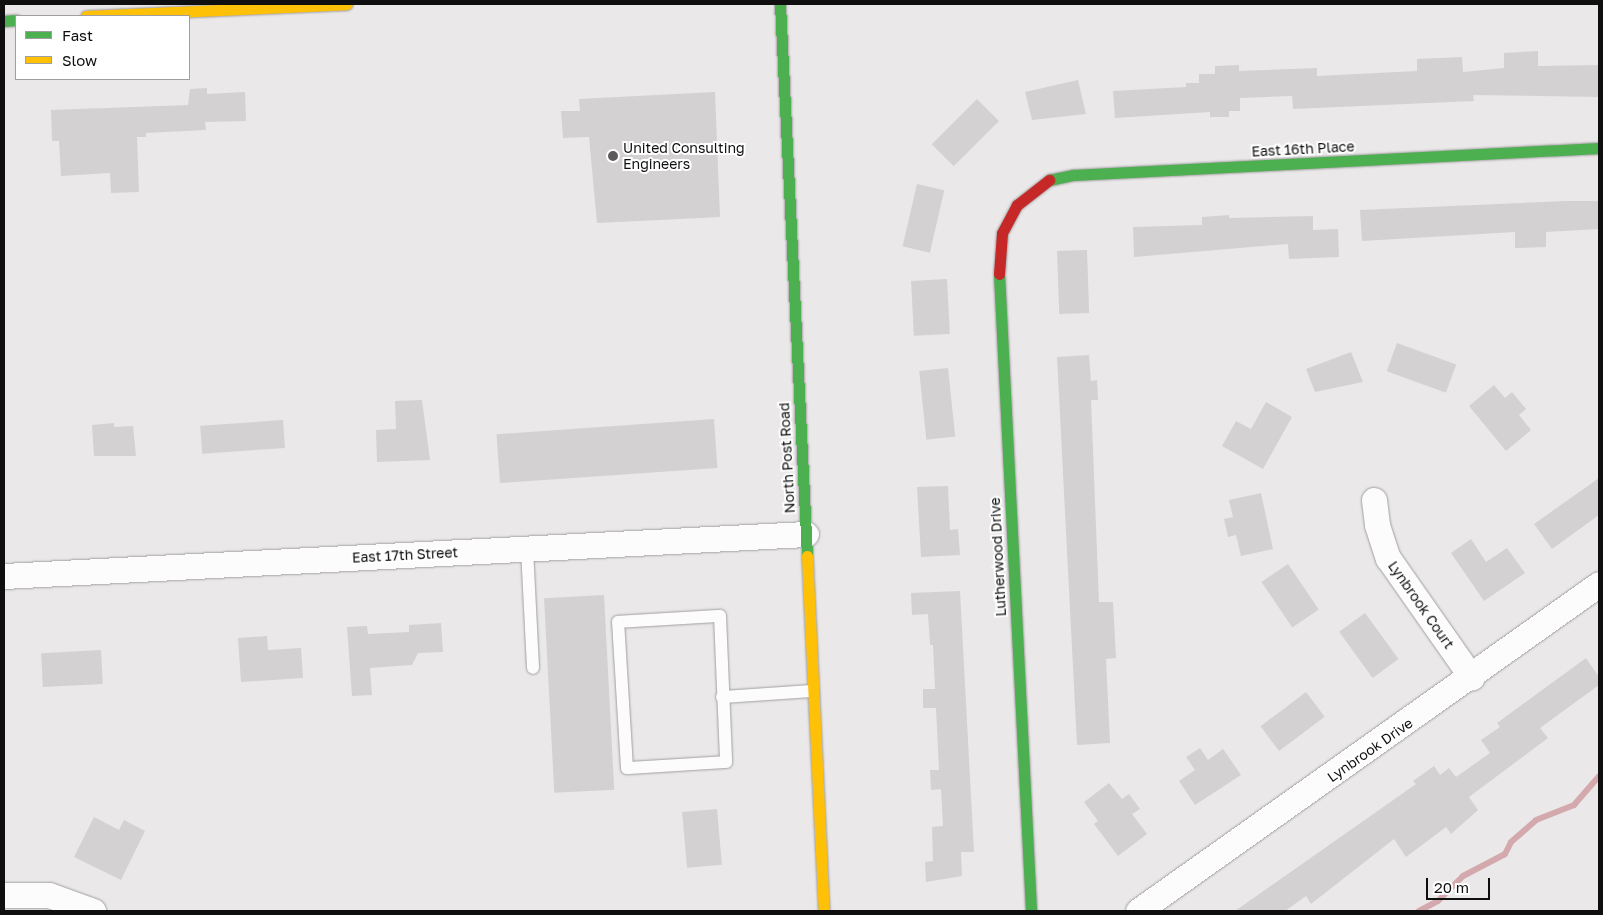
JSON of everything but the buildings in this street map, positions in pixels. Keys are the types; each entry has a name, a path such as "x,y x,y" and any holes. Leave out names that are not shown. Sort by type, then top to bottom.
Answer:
{"street":[{"path":"108,15 347,4"},
{"name":"North Post Road","path":"780,4 824,911"},
{"name":"East 16th Place","path":"1017,205 1049,180 1073,175 1599,148"},
{"name":"Lutherwood Drive","path":"1017,205 1002,233 998,256 1031,911"},
{"name":"Lynbrook Court","path":"1374,500 1379,533 1388,558 1472,678"},
{"name":"East 17th Street","path":"4,576 806,534"},
{"name":"Lynbrook Drive","path":"1138,911 1472,678 1599,584"},
{"path":"4,895 49,895 93,911"}],"lane":[{"path":"527,549 533,668"},
{"path":"720,616 722,697 726,762 627,768 618,622 720,616"},
{"path":"722,697 813,691"}],"waterway":[{"path":"1419,911 1438,901 1463,876 1505,854 1511,842 1536,820 1574,805 1599,776"}],"traffic: fast":[{"path":"780,4 807,556"},
{"path":"4,21 15,20"},
{"path":"1049,180 1073,175 1599,148"},
{"path":"999,274 1031,911"}],"traffic: slow":[{"path":"108,15 347,4"},
{"path":"807,556 824,911"}],"traffic: jam":[{"path":"999,274 1002,233 1017,205 1049,180"}],"place":[{"name":"United Consulting Engineers","path":"613,156"}]}
